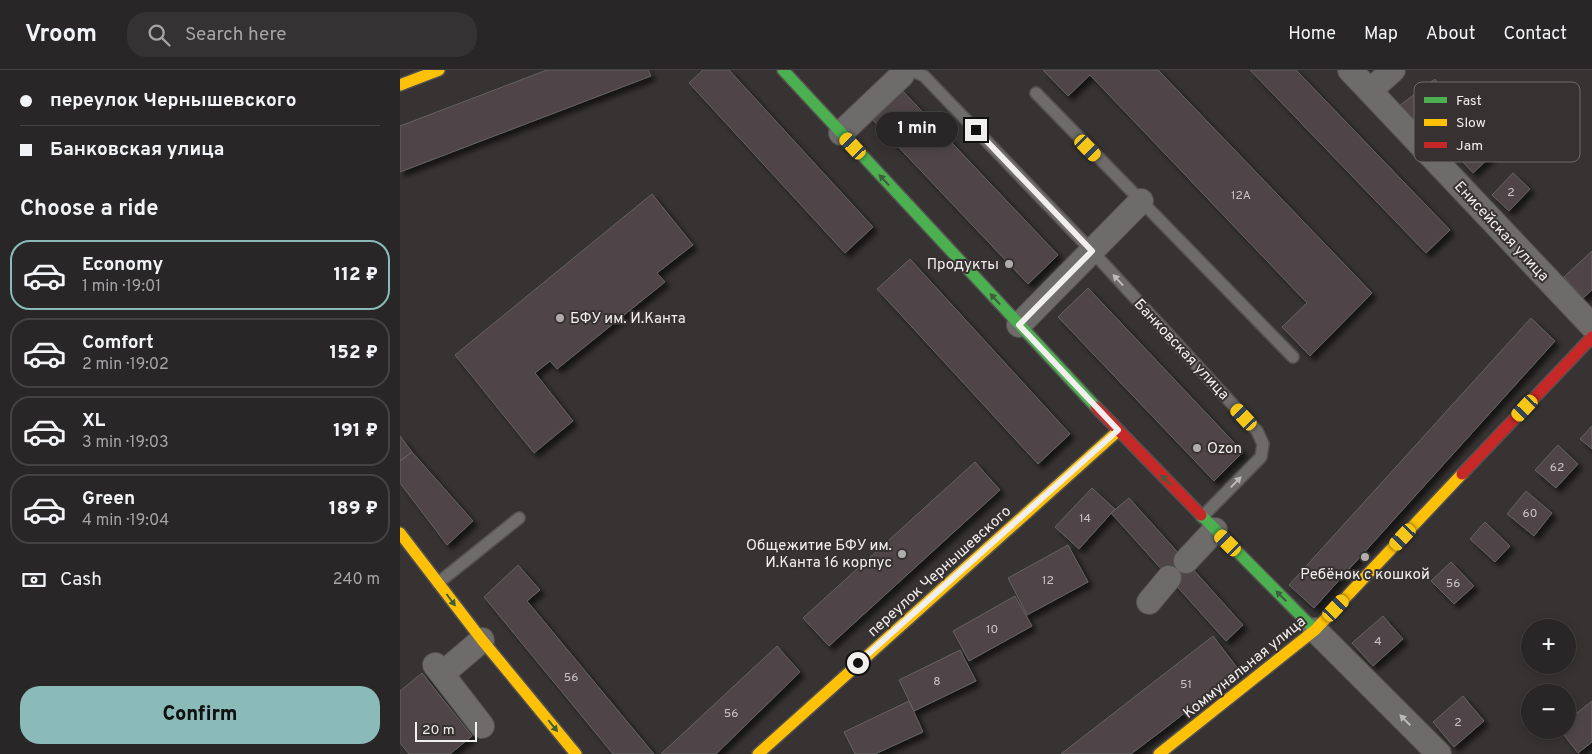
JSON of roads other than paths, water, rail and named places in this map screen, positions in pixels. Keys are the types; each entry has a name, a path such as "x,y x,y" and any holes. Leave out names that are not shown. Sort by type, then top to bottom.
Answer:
{"street":[{"path":"400,85 439,70"},
{"path":"783,70 1118,430 1439,754"},
{"name":"Енисейская улица","path":"1350,70 1414,138"},
{"path":"1370,91 1393,70"},
{"path":"840,133 902,75"},
{"name":"Енисейская улица","path":"1437,162 1592,326"},
{"path":"1019,325 1141,202"},
{"name":"Коммунальная улица","path":"1159,754 1315,630 1592,337"},
{"name":"переулок Чернышевского","path":"758,754 1118,430"},
{"name":"Банковская улица","path":"1186,561 1209,523"},
{"path":"400,534 482,640 576,754"},
{"path":"1149,602 1169,578"},
{"path":"482,640 438,670 482,726"}],"lane":[{"name":"Банковская улица","path":"902,75 913,71 924,76 1092,251 1257,431 1263,444 1261,456 1209,523"},
{"path":"1036,93 1293,357"},
{"path":"438,583 519,518"}],"place":[{"name":"Продукты","path":"1009,264"},
{"name":"БФУ им. И.Канта","path":"560,318"},
{"name":"Ozon","path":"1197,448"},
{"name":"Общежитие БФУ им. И.Канта 16 корпус","path":"902,554"},
{"name":"Ребёнок с кошкой","path":"1365,557"}]}
